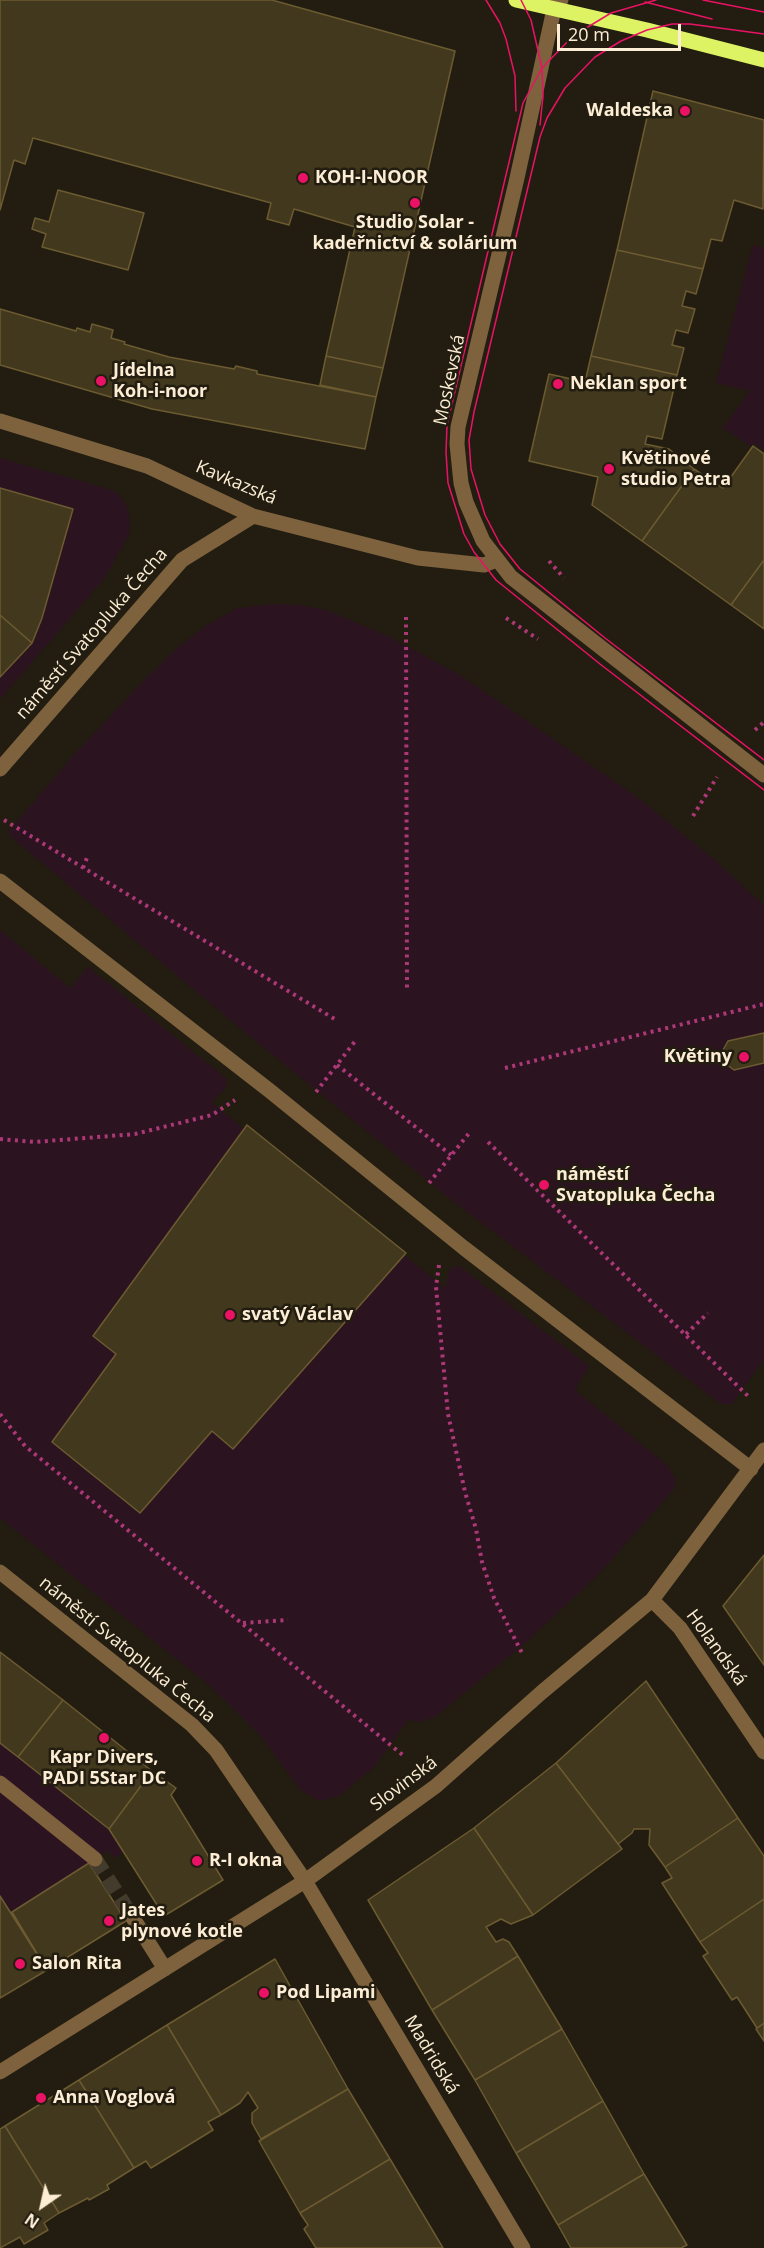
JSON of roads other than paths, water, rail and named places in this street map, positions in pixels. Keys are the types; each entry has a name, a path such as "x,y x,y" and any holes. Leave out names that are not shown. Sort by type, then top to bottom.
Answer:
{"main road":[{"path":"516,0 556,3 764,60"}],"street":[{"name":"Moskevská","path":"556,3 458,427 458,464 466,502 483,541 496,560 527,590 764,775"},
{"name":"Kavkazská","path":"0,421 147,466 253,516 418,558 484,566 496,560"},
{"name":"náměstí Svatopluka Čecha","path":"0,769 182,560 253,516"},
{"path":"0,880 260,1083 442,1231 751,1469"},
{"name":"Slovinská","path":"0,2072 305,1881 436,1786 542,1692 652,1600 764,1450"},
{"name":"náměstí Svatopluka Čecha","path":"0,1572 192,1725 216,1750 305,1881"},
{"name":"Holandská","path":"652,1600 680,1628 764,1752"},
{"path":"0,1783 95,1859"},
{"name":"Madridská","path":"305,1881 523,2248"},
{"path":"134,1918 165,1969"}],"tunnel":[{"path":"95,1859 133,1918"}],"tram line":[{"path":"486,0 500,23 506,39 515,76 516,111"},
{"path":"521,0 531,20 542,68 543,96 540,125"},
{"path":"656,0 611,13 573,36 542,68 523,103 447,425 448,483 464,534 474,552 496,580 600,664 764,790"},
{"path":"703,0 764,12"},
{"path":"645,2 712,19"},
{"path":"764,34 690,24 672,24 647,30 621,41 595,57 565,88 547,118 540,137 469,440 471,469 485,515 500,544 520,569 605,638 764,760"}],"place":[{"name":"Waldeska","path":"685,111"},
{"name":"KOH-I-NOOR","path":"303,178"},
{"name":"Studio Solar - kadeřnictví & solárium","path":"415,203"},
{"name":"Jídelna Koh-i-noor","path":"101,381"},
{"name":"Neklan sport","path":"558,384"},
{"name":"Květinové studio Petra","path":"609,469"},
{"name":"Květiny","path":"744,1057"},
{"name":"náměstí Svatopluka Čecha","path":"544,1185"},
{"name":"svatý Václav","path":"230,1315"},
{"name":"Kapr Divers, PADI 5Star DC","path":"104,1738"},
{"name":"R-I okna","path":"197,1861"},
{"name":"Jates plynové kotle","path":"109,1921"},
{"name":"Salon Rita","path":"20,1964"},
{"name":"Pod Lipami","path":"264,1993"},
{"name":"Anna Voglová","path":"41,2098"}]}
